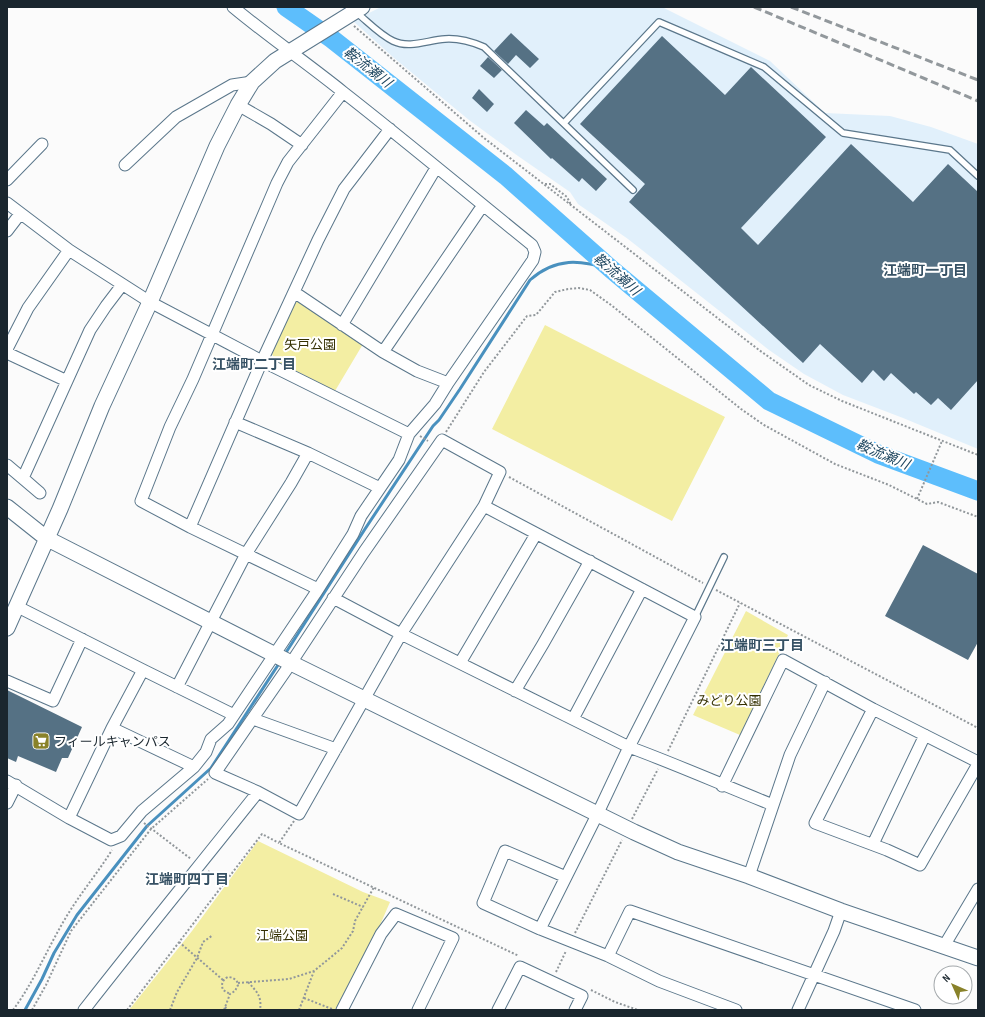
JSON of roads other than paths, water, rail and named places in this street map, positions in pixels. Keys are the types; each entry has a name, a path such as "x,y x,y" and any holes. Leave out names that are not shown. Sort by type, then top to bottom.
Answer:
{"street":[{"path":"7,803 11,783 69,818 111,840 121,836 142,811 194,767 206,752 211,739 228,724 234,715 282,658 333,598 442,440 500,472 484,506 401,634 299,814 258,792 215,773 254,718 282,658 318,589 353,534 361,516 399,460 413,434 436,404 448,383 532,260 534,252 532,245 343,92 293,49 257,27 233,7"},
{"path":"7,628 60,509 102,406 150,302 217,146 238,105 252,82 275,61 353,11"},
{"path":"125,165 176,117 232,85 252,82"},
{"path":"318,589 190,526 141,500 170,427 277,183 288,162 343,92"},
{"path":"238,105 272,124 302,145"},
{"path":"190,526 262,361 318,240 344,189 390,129"},
{"path":"7,180 42,144"},
{"path":"342,325 436,168"},
{"path":"7,203 69,250 150,302 262,361 413,434"},
{"path":"383,352 483,205"},
{"path":"7,231 20,214"},
{"path":"7,349 28,308 69,250"},
{"path":"7,465 40,493 22,478 67,381 90,330 122,285"},
{"path":"294,292 383,352 417,370 448,383"},
{"path":"7,354 67,381"},
{"path":"235,422 308,453 380,488"},
{"path":"177,687 246,554 291,483 308,453"},
{"path":"484,506 696,617 629,747 598,815 540,929"},
{"path":"7,507 46,538 282,658 598,815 678,852 749,876 841,911 978,958"},
{"path":"460,663 536,534"},
{"path":"515,691 544,644 590,561"},
{"path":"573,719 642,589"},
{"path":"333,598 401,634 629,747 722,786 773,805"},
{"path":"16,606 234,715"},
{"path":"7,681 53,701 82,639"},
{"path":"722,786 783,660 978,763 920,865 872,844 815,823 873,708"},
{"path":"69,818 112,728 143,670"},
{"path":"749,876 790,755 824,682"},
{"path":"254,718 336,748"},
{"path":"112,728 194,767"},
{"path":"872,844 925,735"},
{"path":"84,1010 258,792"},
{"path":"566,877 505,851 483,903 540,929 608,956 658,980 736,1010"},
{"path":"944,946 974,903 978,889"},
{"path":"608,956 630,911 915,1010"},
{"path":"798,1010 815,975 841,911"},
{"path":"342,1010 381,934 396,914 453,938 418,1010"},
{"path":"498,1010 520,967 582,996 575,1010"}],"lane":[{"path":"353,11 394,41 407,44 457,39 472,42 484,47 633,190"},
{"path":"564,123 659,22 764,67 843,133 950,150 978,176"},
{"path":"696,617 724,556"}],"waterway":[{"name":"鞍流瀬川","path":"286,7 332,39 506,176 611,269 769,401 878,454 978,491"},
{"path":"285,654 365,529 433,426 439,420 460,389 530,280 549,267 569,262 579,262 611,269"},
{"path":"25,1010 54,953 77,915 147,826 211,768 280,662"}],"railway":[{"path":"754,7 978,101"},
{"path":"791,7 978,80"}],"place":[{"name":"フィールキャンパス","path":"41,741"}],"district":[{"name":"江端町一丁目","path":"925,270"},
{"name":"江端町二丁目","path":"254,364"},
{"name":"江端町三丁目","path":"762,645"},
{"name":"江端町四丁目","path":"187,879"}],"park label":[{"name":"矢戸公園","path":"310,344"},
{"name":"みどり公園","path":"729,700"},
{"name":"江端公園","path":"282,935"}]}
